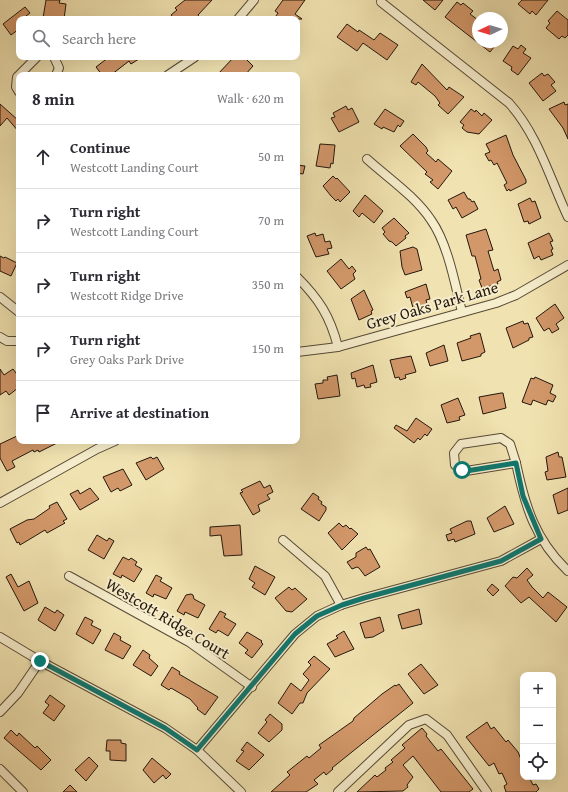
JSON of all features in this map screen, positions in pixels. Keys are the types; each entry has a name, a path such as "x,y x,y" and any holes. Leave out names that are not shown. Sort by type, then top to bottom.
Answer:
{"street":[{"path":"241,16 254,0"},
{"path":"381,2 509,103 521,117 532,134 568,218"},
{"path":"22,72 34,60"},
{"path":"55,60 59,68 57,72"},
{"path":"172,72 190,60"},
{"path":"367,159 423,209 432,221 441,238 462,312"},
{"name":"Grey Oaks Park Lane","path":"300,352 338,346 462,312 516,295 568,265"},
{"path":"300,280 326,311 333,327 338,346"},
{"path":"0,296 16,309"},
{"path":"0,337 8,341 16,341"},
{"path":"516,463 466,471 458,468 453,457 455,450 461,444 500,438 510,444 516,463 525,502 541,539 559,563 568,571"},
{"path":"0,503 108,444"},
{"path":"197,750 295,634 317,616 342,605 501,561 541,539"},
{"path":"283,540 325,576 342,605"},
{"name":"Westcott Ridge Court","path":"69,576 189,642 252,686"},
{"path":"0,637 40,661 165,728 197,750 240,792"},
{"path":"0,712 18,693 40,661"},
{"path":"338,792 409,725 426,719 447,734 487,792"},
{"path":"0,769 23,792"}],"building":[{"path":"46,0 60,0 59,3 66,4 64,16 43,16"},
{"path":"185,0 212,0 198,15 199,16 172,16 171,15 177,10 175,8"},
{"path":"283,0 305,0 295,14 298,16 276,16 278,13 275,11"},
{"path":"423,0 443,0 435,10"},
{"path":"522,0 548,0 536,15 532,11 530,14 518,4"},
{"path":"457,2 461,5 463,3 473,11 470,14 472,16 472,38 445,17"},
{"path":"25,7 30,13 26,16 16,16 16,31 11,35 3,24"},
{"path":"557,11 568,20 568,35 565,38 562,36 559,39 546,28 550,23 548,21"},
{"path":"347,24 358,32 359,30 374,40 380,33 398,45 387,60 363,43 357,51 337,37"},
{"path":"521,45 526,49 523,53 531,58 518,75 511,70 512,67 503,61 513,46 518,49"},
{"path":"485,48 493,48 490,52"},
{"path":"105,60 137,60 131,64 129,61 115,72 100,72 96,67"},
{"path":"231,60 247,60 253,66 248,72 220,72"},
{"path":"422,64 447,90 449,87 464,97 448,114 438,105 440,103 435,96 418,82 416,85 411,82"},
{"path":"542,73 544,76 548,74 555,82 551,85 556,91 543,101 529,83"},
{"path":"564,102 565,105 568,104 568,139 563,128 549,109"},
{"path":"0,104 16,118 16,128 7,118 0,126"},
{"path":"346,106 348,110 352,108 359,122 339,132 331,118 335,117 333,113"},
{"path":"385,109 404,121 400,127 398,125 394,132 383,127 382,129 374,124"},
{"path":"471,109 475,112 476,110 482,116 484,113 492,120 479,134 467,132 462,128 464,125 460,122"},
{"path":"413,134 426,147 428,151 426,153 436,162 438,159 452,171 438,189 430,182 433,180 425,174 427,172 400,146"},
{"path":"506,135 513,155 526,180 526,183 510,191 509,189 507,191 504,185 507,183 497,163 494,165 491,160 489,161 485,154 490,152 486,144"},
{"path":"320,144 335,145 333,164 331,163 330,168 316,166"},
{"path":"300,165 305,166 303,174 300,174"},
{"path":"333,176 336,179 337,178 350,192 340,202 338,199 336,201 323,186"},
{"path":"464,192 468,199 472,202 474,201 478,209 462,218 456,207 453,209 448,200"},
{"path":"365,195 383,211 374,223 362,213 359,217 353,211"},
{"path":"530,198 532,202 535,201 541,218 529,224 528,221 524,222 518,204"},
{"path":"394,218 409,233 405,236 406,238 396,246 383,234 385,232 382,228"},
{"path":"486,229 493,250 488,251 494,271 498,269 501,280 497,282 498,284 482,288 479,280 481,279 475,256 472,256 466,235"},
{"path":"315,233 316,236 323,234 325,242 330,241 332,248 327,249 329,254 316,257 307,236"},
{"path":"549,233 553,241 550,242 553,249 551,250 553,255 541,260 539,256 534,259 528,243"},
{"path":"413,247 417,249 422,270 405,275 402,267 400,251"},
{"path":"0,256 16,262 11,276 0,271"},
{"path":"341,259 349,269 352,266 356,271 353,274 355,279 341,289 327,271"},
{"path":"426,284 430,299 426,300 427,304 413,308 410,297 407,298 405,292"},
{"path":"364,290 373,310 371,311 372,314 359,320 351,299"},
{"path":"555,304 564,318 556,324 559,329 552,333 549,328 544,331 536,318"},
{"path":"523,321 524,324 528,323 533,337 513,348 506,328"},
{"path":"480,333 485,352 481,354 481,356 462,361 457,343 471,338 470,336"},
{"path":"444,345 448,361 430,366 426,353"},
{"path":"411,356 416,372 405,375 406,378 400,380 399,377 395,378 390,360"},
{"path":"373,365 377,382 370,384 371,387 365,388 364,385 357,387 355,378 352,379 351,373"},
{"path":"0,369 4,375 13,369 16,373 16,390 9,395 6,391 0,395"},
{"path":"337,375 340,396 318,399 315,384 323,383 323,380 328,380 327,377"},
{"path":"535,377 553,385 550,393 556,396 553,402 548,400 546,405 533,400 531,405 522,402 531,378 534,379"},
{"path":"503,393 506,408 483,414 479,397"},
{"path":"458,398 465,415 459,417 460,420 447,423 441,405"},
{"path":"416,418 432,429 427,436 425,434 420,440 418,438 414,443 394,428 396,425 407,431"},
{"path":"16,436 16,444 55,444 39,452 38,450 34,452 33,450 12,461 15,467 7,471 0,458 0,444"},
{"path":"558,452 559,457 562,457 566,477 547,480 545,472 548,471 546,457"},
{"path":"151,457 153,459 157,457 164,469 146,480 136,463"},
{"path":"123,469 132,485 120,491 118,488 111,492 103,477"},
{"path":"260,481 264,488 270,485 273,492 267,495 270,499 258,505 260,511 253,515 240,493 243,492 241,490"},
{"path":"90,488 99,499 80,510 70,494 78,490 80,494"},
{"path":"568,488 568,510 558,514 553,495"},
{"path":"313,493 319,497 318,499 322,502 321,504 326,507 326,510 319,521 301,509"},
{"path":"57,502 67,519 63,521 65,523 47,533 45,530 20,545 19,542 17,543 10,529 27,520 34,519 50,508 49,506"},
{"path":"505,506 514,524 494,532 487,518"},
{"path":"467,521 471,521 475,534 455,542 454,539 448,541 446,535 452,533 450,529"},
{"path":"339,523 343,527 346,525 358,534 342,550 328,533"},
{"path":"240,525 242,555 224,556 221,535 210,536 210,527"},
{"path":"97,535 107,541 109,538 114,541 104,559 88,550"},
{"path":"366,547 368,550 370,549 380,567 365,576 359,568 357,567 352,569 347,562 356,557 356,553"},
{"path":"123,557 129,560 131,558 137,562 135,565 142,569 134,582 122,575 121,578 113,574"},
{"path":"255,566 275,577 265,595 252,587 255,583 249,579"},
{"path":"527,568 533,575 527,580 543,598 548,592 567,607 556,622 529,597 521,603 505,586 513,577 517,578"},
{"path":"11,574 18,587 29,581 38,603 24,611 6,577"},
{"path":"156,575 162,578 160,581 172,588 166,599 154,594 153,597 146,593"},
{"path":"492,584 499,590 493,596 487,590"},
{"path":"289,587 292,590 295,588 307,599 292,612 286,611 275,598"},
{"path":"186,595 193,595 194,599 205,605 198,618 185,612 184,615 177,611"},
{"path":"45,607 55,613 57,610 64,615 55,631 38,620"},
{"path":"419,609 422,624 402,629 398,615"},
{"path":"220,611 226,614 224,617 236,624 228,636 218,630 216,633 209,629"},
{"path":"85,617 93,621 91,625 101,630 93,644 76,634"},
{"path":"380,617 384,631 373,637 365,638 360,623"},
{"path":"344,631 354,649 335,657 327,644 338,638 336,636"},
{"path":"247,632 262,641 261,642 263,644 252,658 245,653 248,650 239,643"},
{"path":"114,633 121,637 120,640 131,646 123,659 105,650"},
{"path":"143,650 150,655 149,658 158,666 151,676 133,665"},
{"path":"314,656 330,669 307,693 303,703 300,703 292,714 278,703 291,683 301,691 309,680 303,674 311,665 308,662"},
{"path":"421,664 438,685 424,694 408,674"},
{"path":"172,667 180,672 179,674 218,697 205,715 197,709 198,708 190,699 171,688 169,690 161,685"},
{"path":"399,684 413,703 332,768 333,769 326,775 324,772 314,780 318,784 306,792 271,792 290,775 287,772 307,756 309,758 321,748 319,745 353,721 354,718 382,694"},
{"path":"50,695 65,706 54,721 43,713 49,705 45,702"},
{"path":"270,714 282,724 282,730 269,742 258,733 267,722 265,720"},
{"path":"487,722 491,729 494,727 506,742 508,740 518,752 520,757 520,780 530,780 533,785 536,784 539,789 536,792 506,792 504,786 507,784 502,773 499,774 494,763 489,766 466,737"},
{"path":"422,728 427,734 426,736 438,751 441,749 473,789 469,792 441,792 413,756 403,765 413,777 407,785 408,787 403,791 357,792 375,775 377,777 386,770 385,768 393,762 391,760 405,748 402,745"},
{"path":"11,730 17,736 19,733 35,748 37,746 51,760 41,770 4,738"},
{"path":"107,740 121,740 121,743 126,744 126,761 110,760 110,751 106,751"},
{"path":"247,742 264,755 249,770 236,761 244,751 241,750"},
{"path":"89,757 98,766 86,781 75,770"},
{"path":"152,758 171,774 166,779 163,775 154,783 143,770"},
{"path":"70,785 77,792 63,792"}],"route":[{"path":"40,661 165,728 197,750 295,634 317,616 342,605 364,598 501,561 541,539 529,514 523,496 516,463 466,471 462,470"}]}
